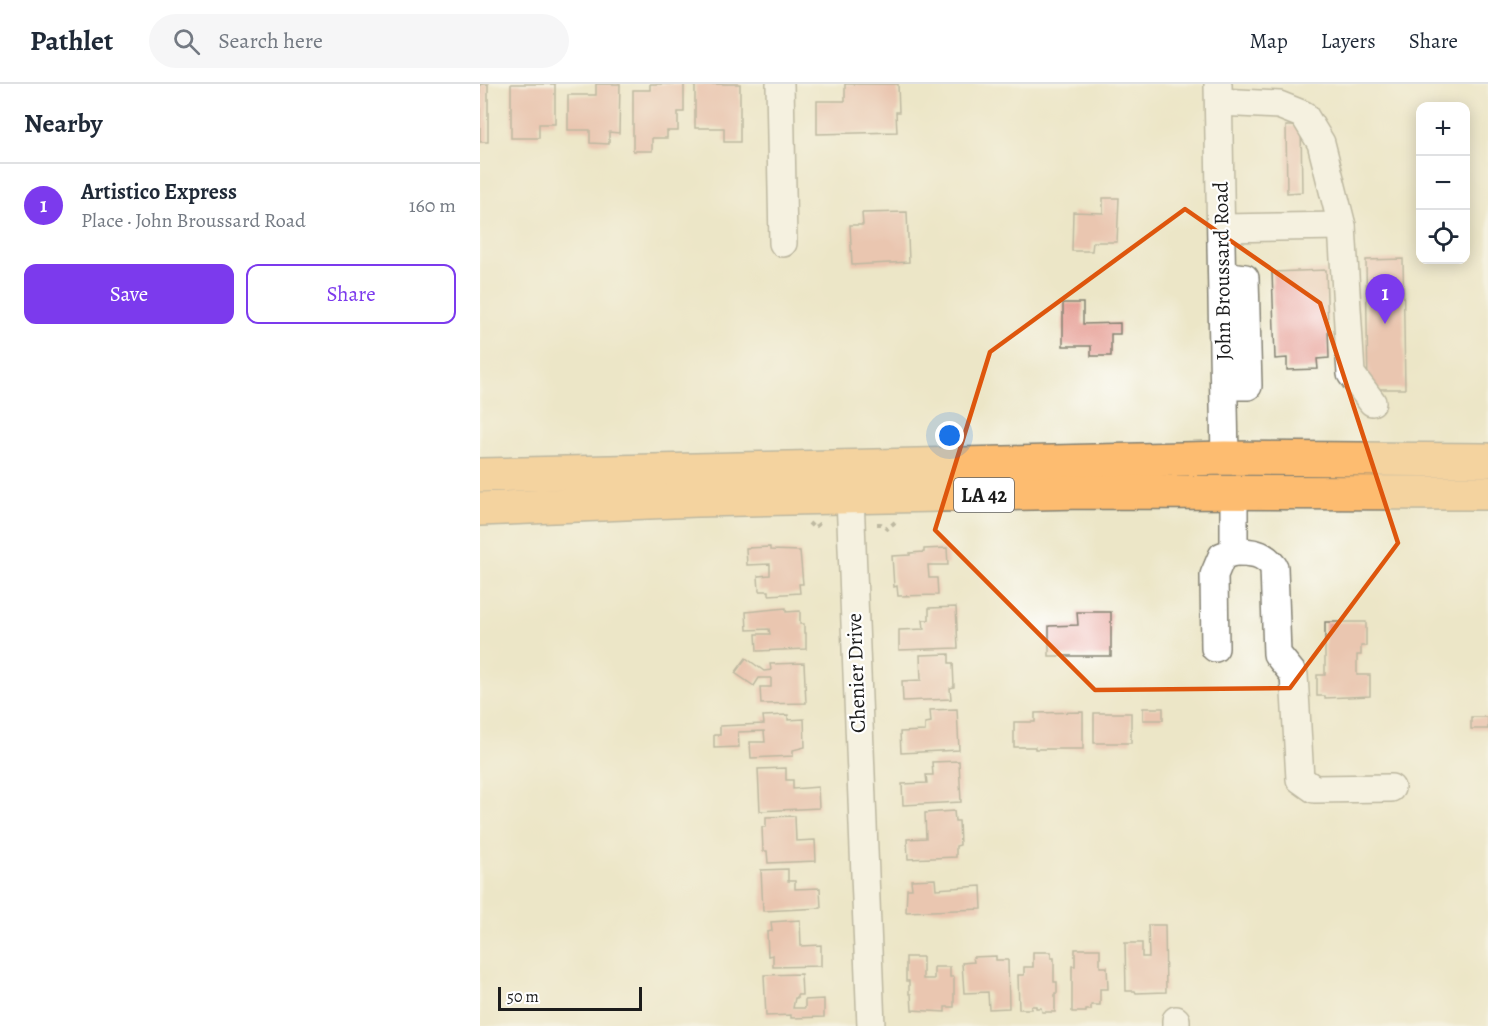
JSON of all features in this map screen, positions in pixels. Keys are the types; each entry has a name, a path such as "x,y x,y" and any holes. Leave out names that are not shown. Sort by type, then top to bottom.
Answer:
{"main road":[{"name":"LA 42","path":"480,475 1018,461 1225,458 1488,460"},
{"path":"1084,492 1118,479 1216,475 1225,458"},
{"name":"LA 42","path":"480,509 697,500 1084,492 1488,493"}],"street":[{"path":"780,84 783,243"},
{"path":"1219,93 1279,105 1304,115 1321,143 1342,226 1351,374 1372,402"},
{"name":"John Broussard Road","path":"1219,93 1223,275 1235,311 1235,349 1224,386 1225,458"},
{"path":"1222,228 1342,226"},
{"path":"850,497 870,480 978,476 1018,461"},
{"path":"1234,494 1234,552"},
{"name":"Chenier Drive","path":"850,497 871,1026"},
{"path":"1215,648 1214,575 1222,556 1234,552 1263,555 1274,567 1277,654 1294,675 1300,779 1314,789 1391,788"}],"highlighted area":[{"path":"1185,209 1320,303 1398,543 1290,688 1095,690 935,530 990,352"}],"building":[{"path":"480,84 488,84 488,142 480,142"},
{"path":"511,84 555,84 555,124 539,124 539,138 511,138"},
{"path":"596,84 620,84 619,133 609,132 609,144 590,143 590,130 568,130 568,95 596,95"},
{"path":"650,84 684,84 684,112 678,112 678,131 667,131 667,138 652,138 652,151 633,151 633,90 650,90"},
{"path":"695,84 740,84 740,142 724,142 724,128 695,128"},
{"path":"845,84 898,84 897,132 817,134 817,101 845,101"},
{"path":"1286,126 1301,126 1302,192 1287,193"},
{"path":"1103,198 1119,198 1117,242 1093,242 1092,251 1072,251 1073,212 1103,213"},
{"path":"907,212 909,262 852,265 850,225 863,225 862,213"},
{"path":"1403,259 1405,389 1368,389 1366,260"},
{"path":"1326,270 1329,358 1317,359 1318,369 1287,370 1287,358 1275,359 1272,272"},
{"path":"1063,303 1083,303 1083,324 1120,323 1120,334 1111,334 1111,356 1091,356 1091,346 1063,346"},
{"path":"770,547 770,550 800,551 803,584 799,584 800,593 769,595 769,591 759,591 758,576 770,575 770,564 747,565 746,548"},
{"path":"947,548 948,565 928,565 929,578 937,578 938,595 898,596 897,586 894,587 892,556 924,552 924,549"},
{"path":"956,607 958,648 899,650 899,630 924,629 923,620 929,620 929,608"},
{"path":"786,608 786,612 800,611 800,624 804,624 804,633 806,633 806,649 757,651 756,634 770,634 769,629 747,630 746,612"},
{"path":"1077,612 1111,612 1111,656 1049,656 1049,626 1078,625"},
{"path":"1325,622 1366,622 1366,646 1361,646 1361,655 1357,655 1357,675 1370,675 1370,696 1325,698 1325,696 1317,696 1317,675 1325,675"},
{"path":"949,654 949,663 953,663 954,687 950,688 951,699 903,701 902,681 921,680 920,655"},
{"path":"746,658 764,671 771,670 770,664 804,663 806,703 761,704 760,687 771,687 771,678 759,678 754,686 735,673"},
{"path":"1143,708 1163,708 1163,720 1143,720"},
{"path":"957,709 959,750 901,753 900,732 925,731 925,723 931,722 930,710"},
{"path":"1083,712 1083,749 1014,747 1014,722 1035,722 1035,713"},
{"path":"1094,713 1131,713 1131,743 1094,743"},
{"path":"788,715 788,720 804,719 805,747 793,750 793,756 751,758 750,742 765,742 764,731 738,732 739,747 714,748 714,735 720,735 720,726 764,724 763,716"},
{"path":"1471,717 1488,717 1488,729 1471,729"},
{"path":"959,761 961,802 903,805 902,784 927,783 926,775 933,775 932,762"},
{"path":"786,768 786,780 793,780 793,789 818,787 819,808 760,811 758,769"},
{"path":"954,811 955,821 959,821 960,845 956,846 956,857 908,859 907,839 926,838 925,813"},
{"path":"795,816 796,841 815,840 816,861 768,863 767,851 763,851 762,827 766,827 766,817"},
{"path":"788,869 788,881 795,881 795,889 820,888 821,908 763,911 761,870"},
{"path":"935,879 936,889 981,886 982,909 906,912 907,889 912,889 911,880"},
{"path":"800,920 801,946 821,945 821,966 773,967 773,955 768,956 767,932 772,931 771,922"},
{"path":"1148,925 1165,925 1166,992 1126,991 1125,943 1142,943 1142,957 1149,957"},
{"path":"1075,949 1100,949 1100,967 1107,967 1108,989 1100,989 1100,1005 1091,1005 1091,1010 1086,1010 1086,1012 1072,1012 1072,966 1075,966"},
{"path":"1033,952 1051,952 1051,958 1054,958 1054,982 1057,982 1055,1012 1042,1012 1041,1008 1036,1008 1036,1006 1031,1006 1031,1009 1019,1009 1018,975 1024,975 1024,967 1033,967"},
{"path":"996,956 996,960 1008,960 1009,1008 989,1009 988,992 964,993 962,963 974,962 973,957"},
{"path":"906,957 923,957 923,979 934,979 934,967 950,967 950,977 954,977 954,1007 945,1007 945,1012 912,1010 909,981 906,981"},
{"path":"801,974 802,995 797,995 793,1008 805,1008 805,1000 824,999 824,1017 766,1016 764,975"}],"place":[{"name":"Artistico Express","path":"1385,324"}]}
